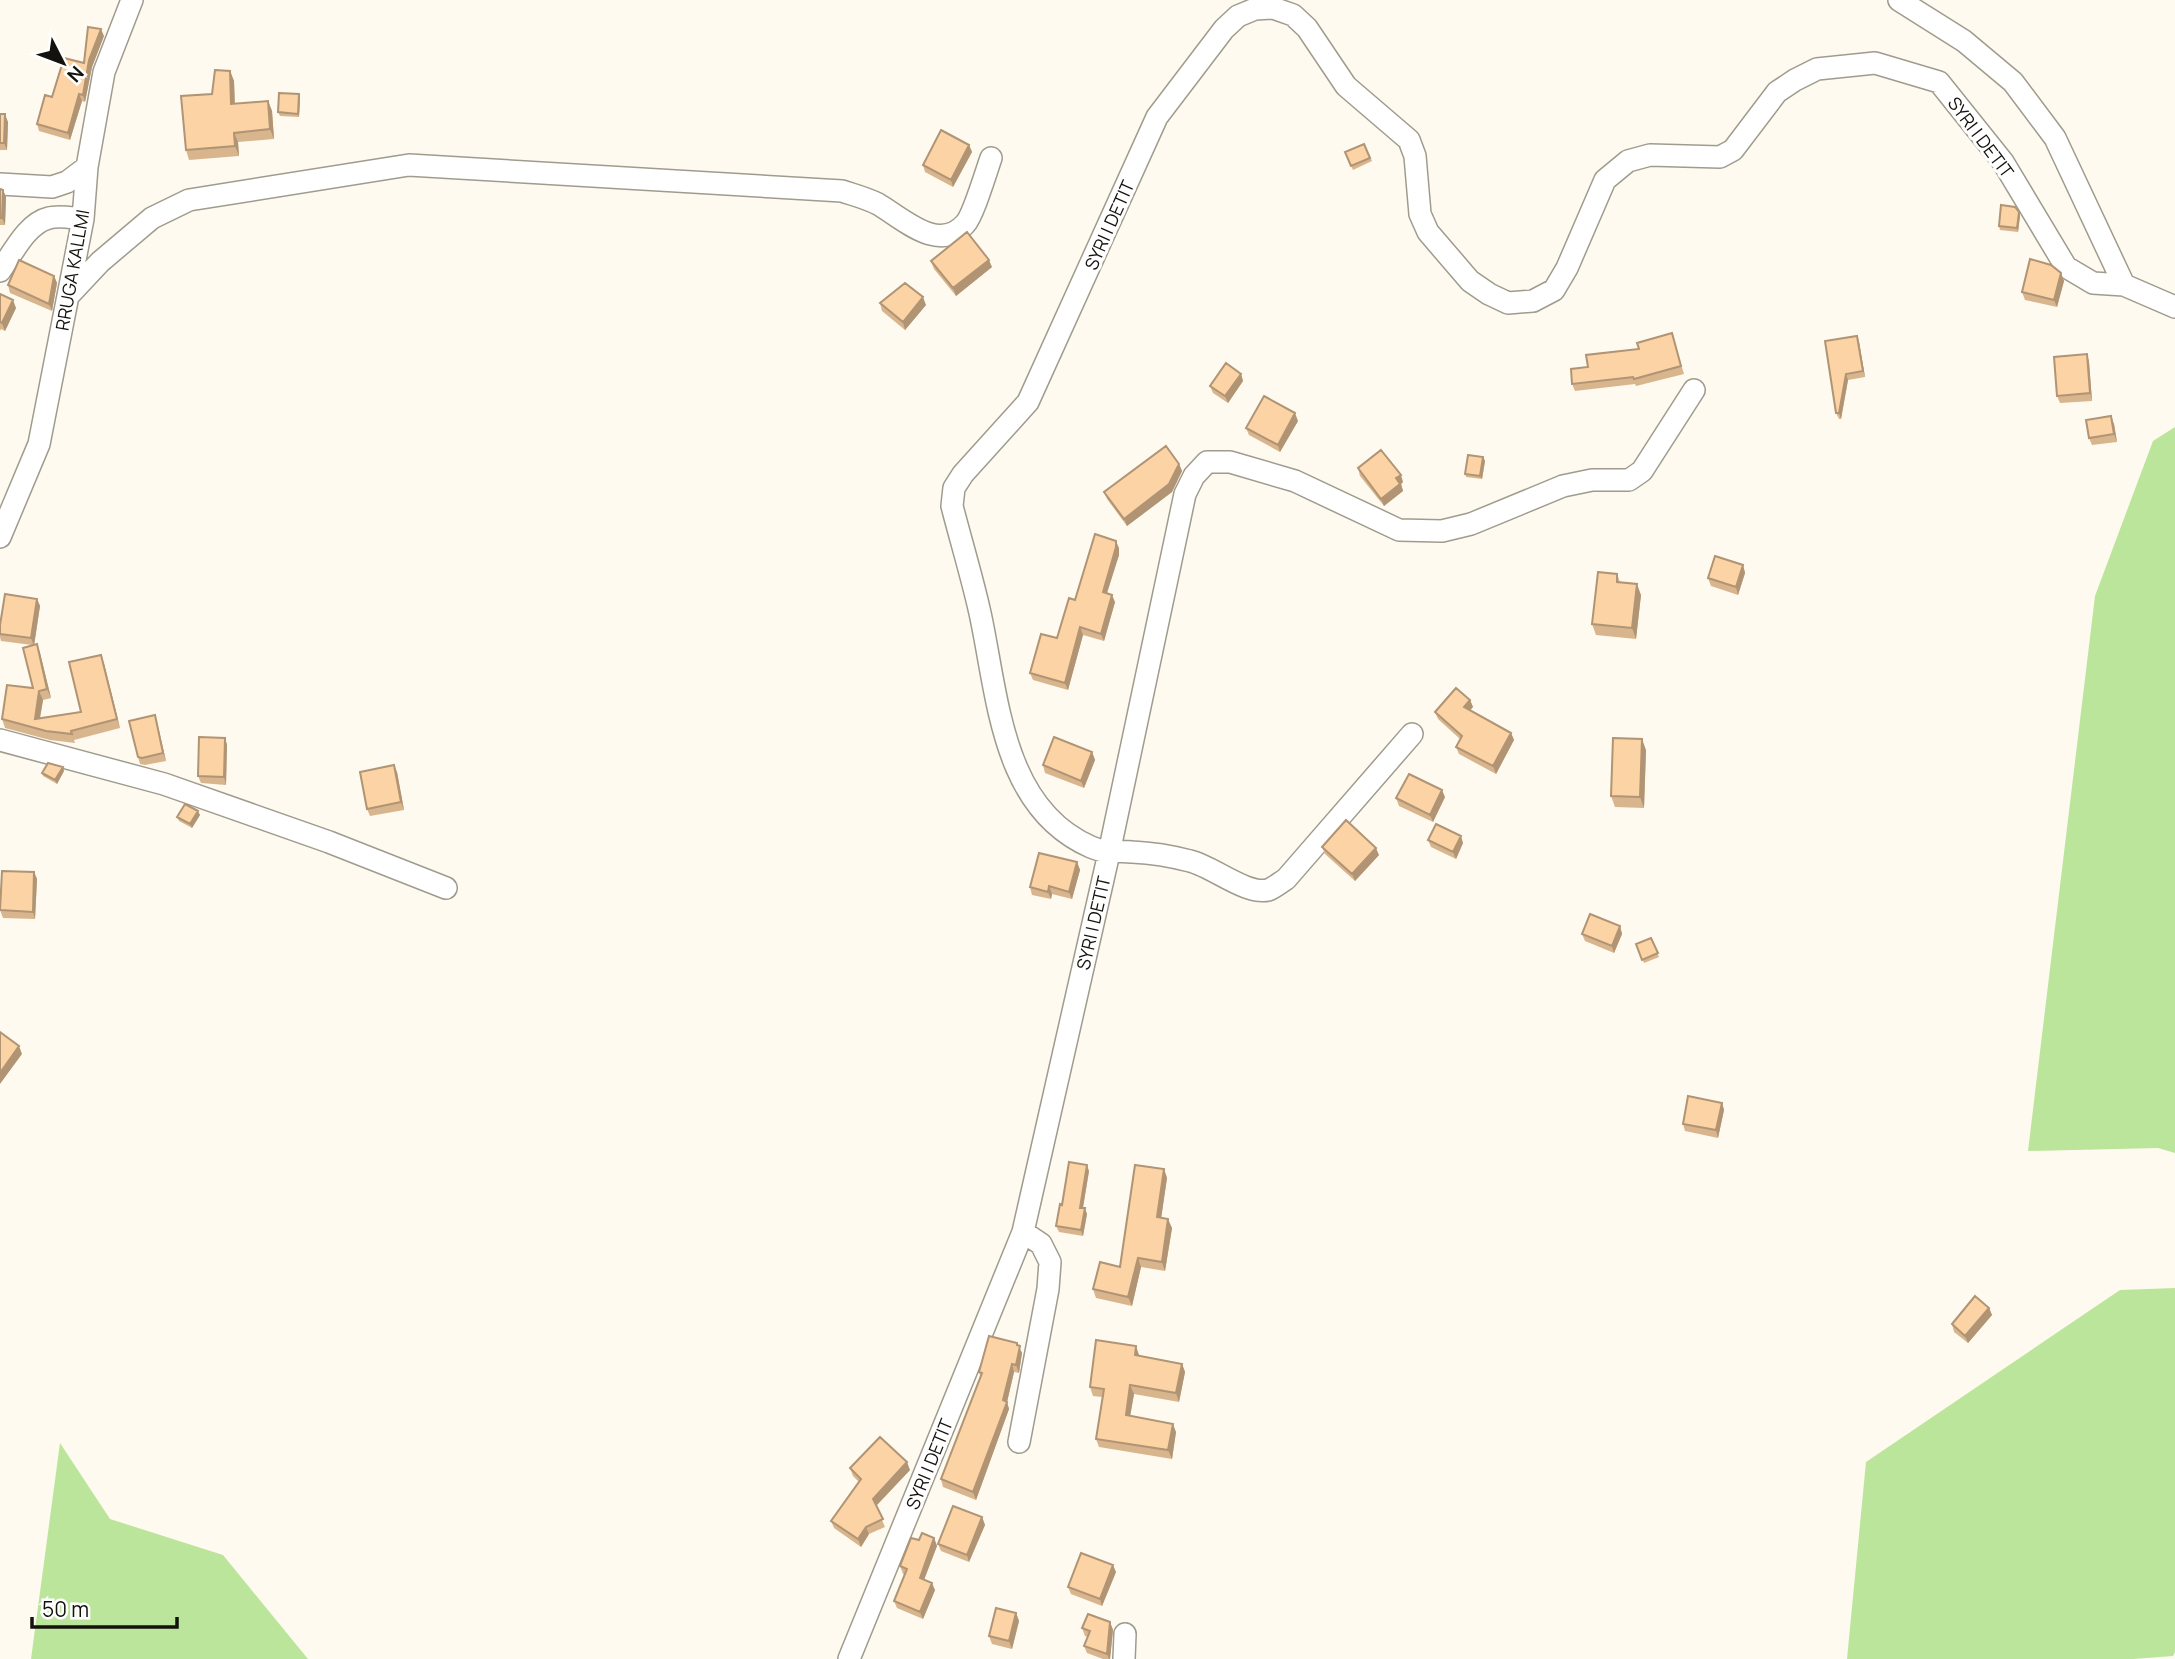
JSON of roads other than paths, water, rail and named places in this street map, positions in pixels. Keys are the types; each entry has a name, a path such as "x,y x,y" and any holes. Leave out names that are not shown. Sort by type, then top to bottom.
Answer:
{"street":[{"name":"RRUGA KALLMI","path":"0,537 39,444 70,294 83,219 87,167 104,72 132,0"},
{"path":"1899,0 1964,41 2013,82 2055,138 2124,285"},
{"name":"SYRI I DETIT","path":"853,1658 1023,1232 1109,853 1089,846 1065,832 1044,812 1014,764 1005,741 979,612 952,506 954,488 963,474 1028,402 1157,117 1224,29 1238,16 1255,9 1273,8 1293,15 1307,28 1346,86 1409,140 1415,156 1420,214 1429,232 1470,281 1508,303 1533,301 1554,290 1567,268 1605,180 1628,162 1650,155 1720,157 1733,150 1777,92 1795,80 1817,69 1875,62 1940,82 2003,162 2066,267 2093,283 2124,285 2175,307"},
{"path":"70,294 100,262 152,218 189,200 409,165 842,191 863,197 921,232 936,235 955,232 967,223 991,158"},
{"path":"0,184 52,187 67,182 87,167"},
{"path":"0,271 32,227 41,220 52,217 83,219"},
{"path":"1412,734 1286,879 1270,890 1257,891 1195,862 1172,856 1130,851 1109,853 1185,494 1194,476 1207,462 1230,462 1295,481 1399,530 1442,531 1471,524 1563,486 1592,480 1629,480 1642,471 1694,390"},
{"path":"0,740 164,784 329,842 446,888"},
{"path":"1019,1443 1048,1289 1050,1262 1041,1244 1023,1232"},
{"path":"1124,1659 1125,1634"}]}
